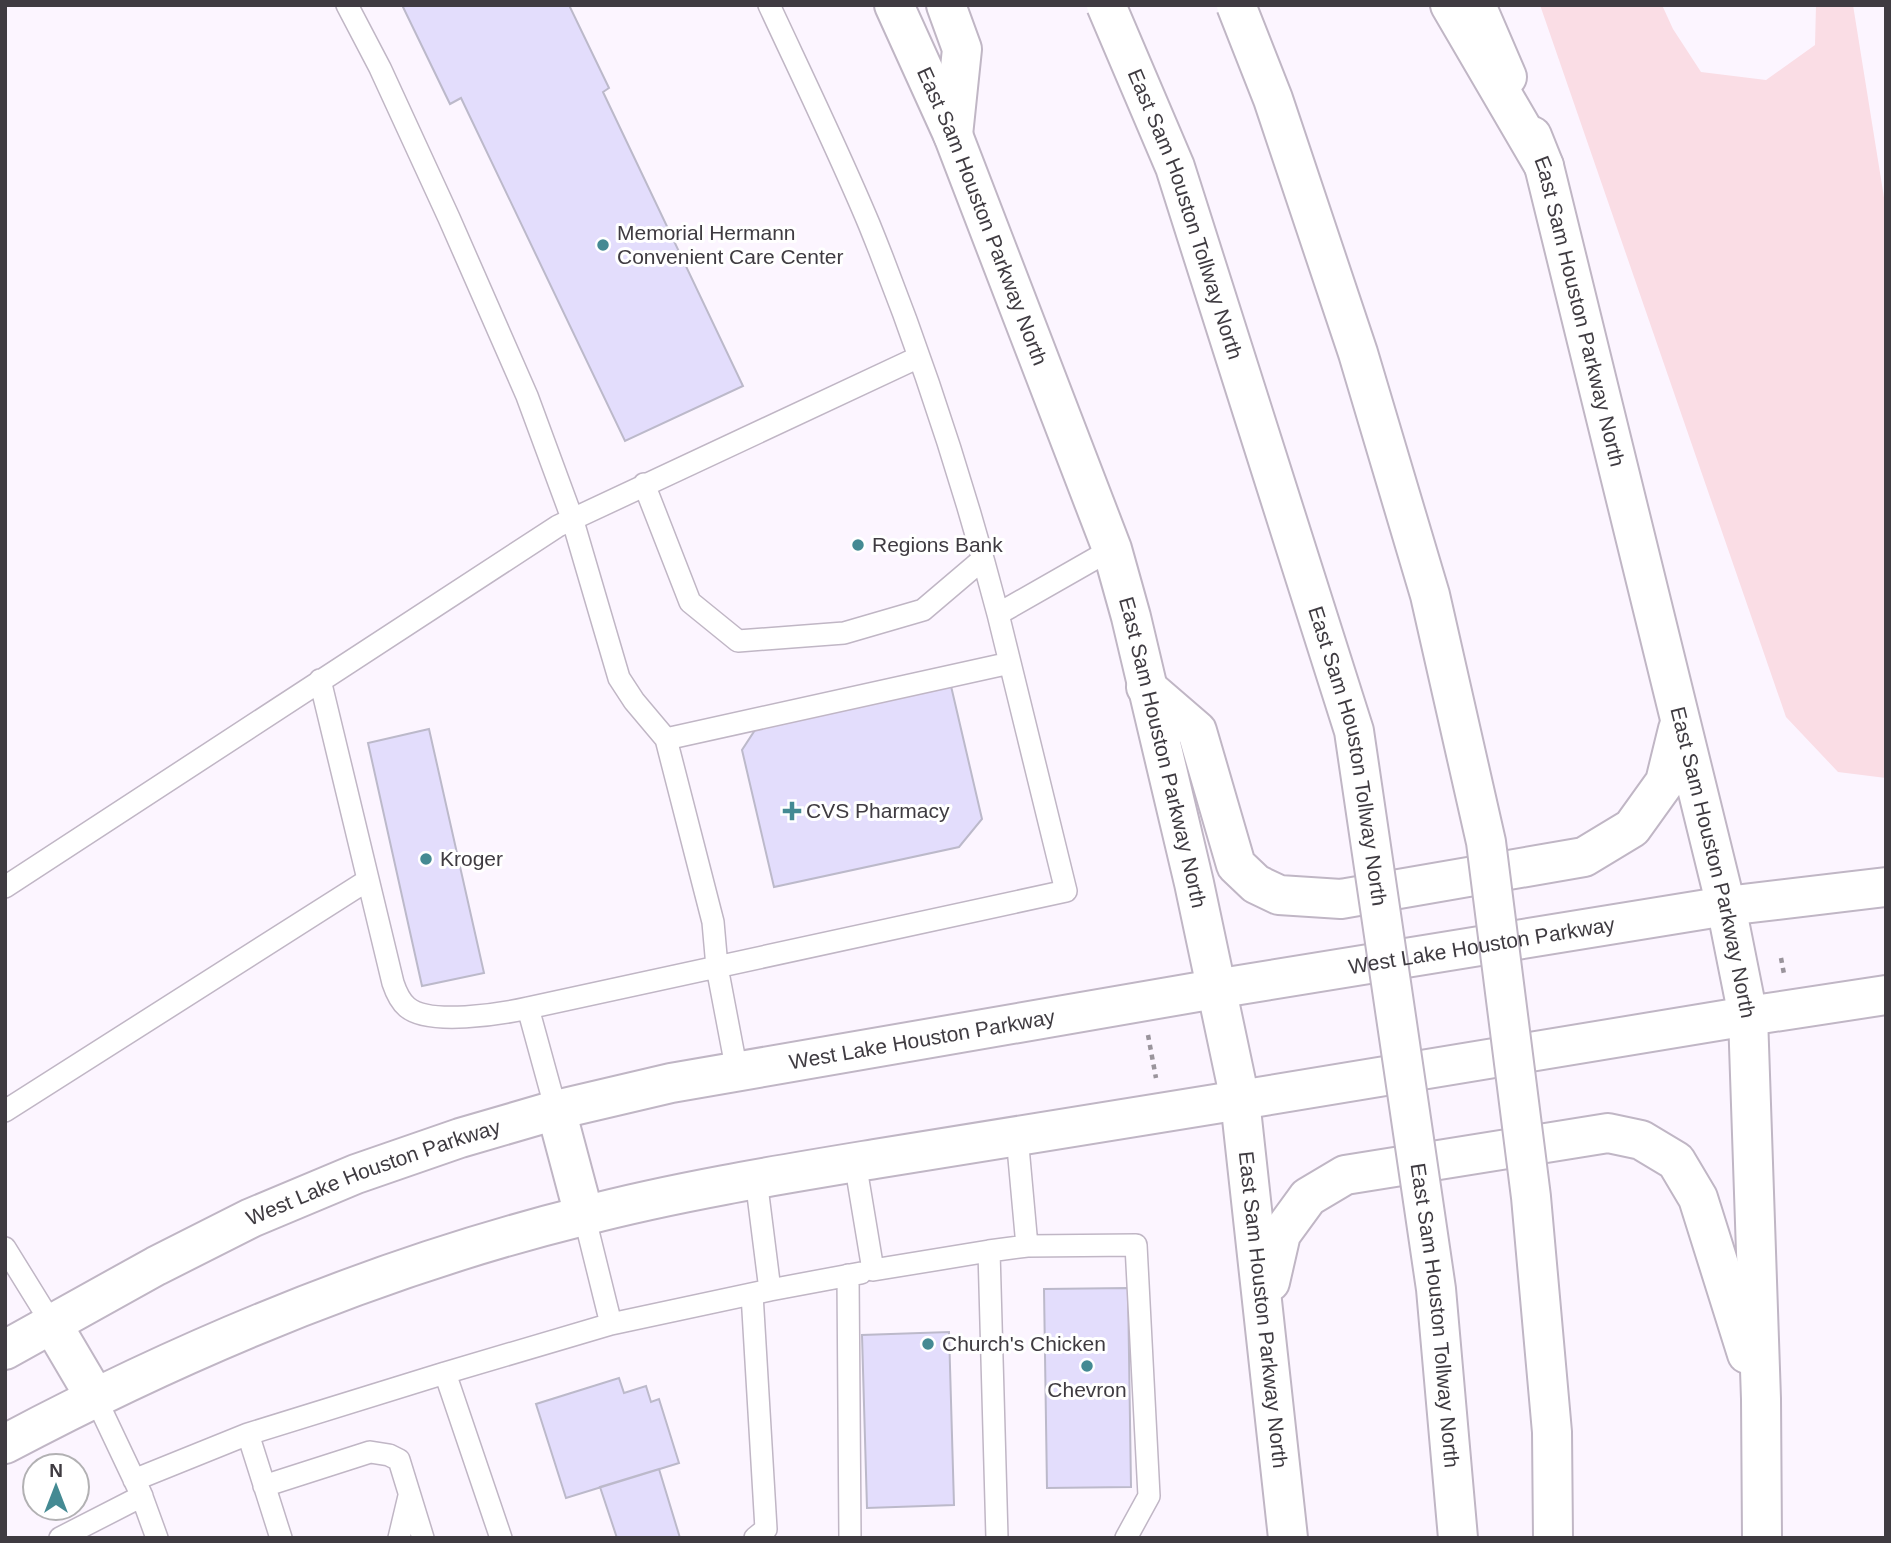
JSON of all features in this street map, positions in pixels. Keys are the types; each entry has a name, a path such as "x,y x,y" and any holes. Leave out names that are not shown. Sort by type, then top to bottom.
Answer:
{"main road":[{"name":"East Sam Houston Parkway North","path":"894,5 953,135 1112,549 1194,883 1240,1100 1288,1538"},
{"path":"946,5 962,49 953,135"},
{"name":"East Sam Houston Tollway North","path":"1106,5 1175,167 1354,731 1436,1289 1458,1538"},
{"path":"1236,5 1273,99 1362,366 1430,595 1486,842 1532,1210 1552,1432 1553,1538"},
{"path":"1450,5 1544,166"},
{"name":"East Sam Houston Parkway North","path":"1476,5 1544,166 1726,906 1748,1016 1761,1399 1762,1538"},
{"path":"1146,687 1197,731 1236,865 1256,884 1279,895 1341,899 1584,858 1632,828 1665,782 1680,724"},
{"name":"West Lake Houston Parkway","path":"5,1350 156,1266 251,1218 356,1174 460,1138 556,1110 671,1083 1215,989 1726,906 1886,887"},
{"path":"5,1444 181,1356 333,1296 472,1247 584,1215 855,1162 1886,995"},
{"path":"556,1110 584,1215"},
{"path":"1264,1313 1282,1234 1308,1196 1345,1175 1608,1133 1641,1140 1676,1161 1698,1198 1761,1399"},
{"path":"52,1324 95,1397"}],"lane":[{"path":"347,5 380,68 501,334 539,425 572,518 619,678 634,701 666,739 713,922 717,967 737,1072"},
{"path":"320,680 393,983 407,1007 420,1014 458,1017 503,1014 1066,891 983,559 919,357 868,222 769,5"},
{"path":"5,887 572,518 919,357"},
{"path":"644,484 690,602 738,641 844,633 923,610 983,559"},
{"path":"998,614 1112,549"},
{"path":"666,739 1010,663"},
{"path":"5,1111 368,880"},
{"path":"528,1009 556,1110"},
{"path":"1017,1136 1027,1246"},
{"path":"855,1162 873,1270"},
{"path":"755,1538 766,1529 756,1180"},
{"path":"584,1215 611,1324"},
{"path":"60,1538 138,1488 248,1434 611,1324 873,1270 989,1251 1027,1246 1136,1245 1149,1496 1126,1538"},
{"path":"5,1248 52,1324"},
{"path":"989,1251 997,1538"},
{"path":"848,1275 850,1538"},
{"path":"445,1373 501,1538"},
{"path":"95,1397 138,1488 157,1538"},
{"path":"248,1434 281,1538"},
{"path":"264,1486 370,1452 380,1452 399,1460 423,1538"},
{"path":"399,1538 409,1494"}],"path":[{"path":"1146,1024 1157,1084"}],"shaded area":[{"path":"1540,5 1662,5 1673,29 1701,72 1766,80 1815,45 1816,5 1853,5 1886,210 1886,778 1838,772 1786,717"}],"building":[{"name":"Memorial Hermann Convenient Care Center","path":"402,5 569,5 609,88 603,92 743,386 625,441 461,98 450,104"},
{"name":"CVS Pharmacy","path":"951,686 982,819 959,847 774,887 742,750 757,727"},
{"path":"429,729 484,973 422,986 368,743"},
{"path":"1128,1288 1131,1487 1047,1488 1044,1289"},
{"path":"949,1332 954,1505 867,1508 862,1335"},
{"path":"619,1378 624,1393 646,1386 651,1402 659,1399 679,1463 566,1498 536,1404"},
{"path":"659,1469 680,1538 617,1538 600,1487"}],"place":[{"name":"Memorial Hermann Convenient Care Center","path":"603,245"},
{"name":"Regions Bank","path":"858,545"},
{"name":"CVS Pharmacy","path":"792,811"},
{"name":"Kroger","path":"426,859"},
{"name":"Church's Chicken","path":"928,1344"},
{"name":"Chevron","path":"1087,1366"}]}
